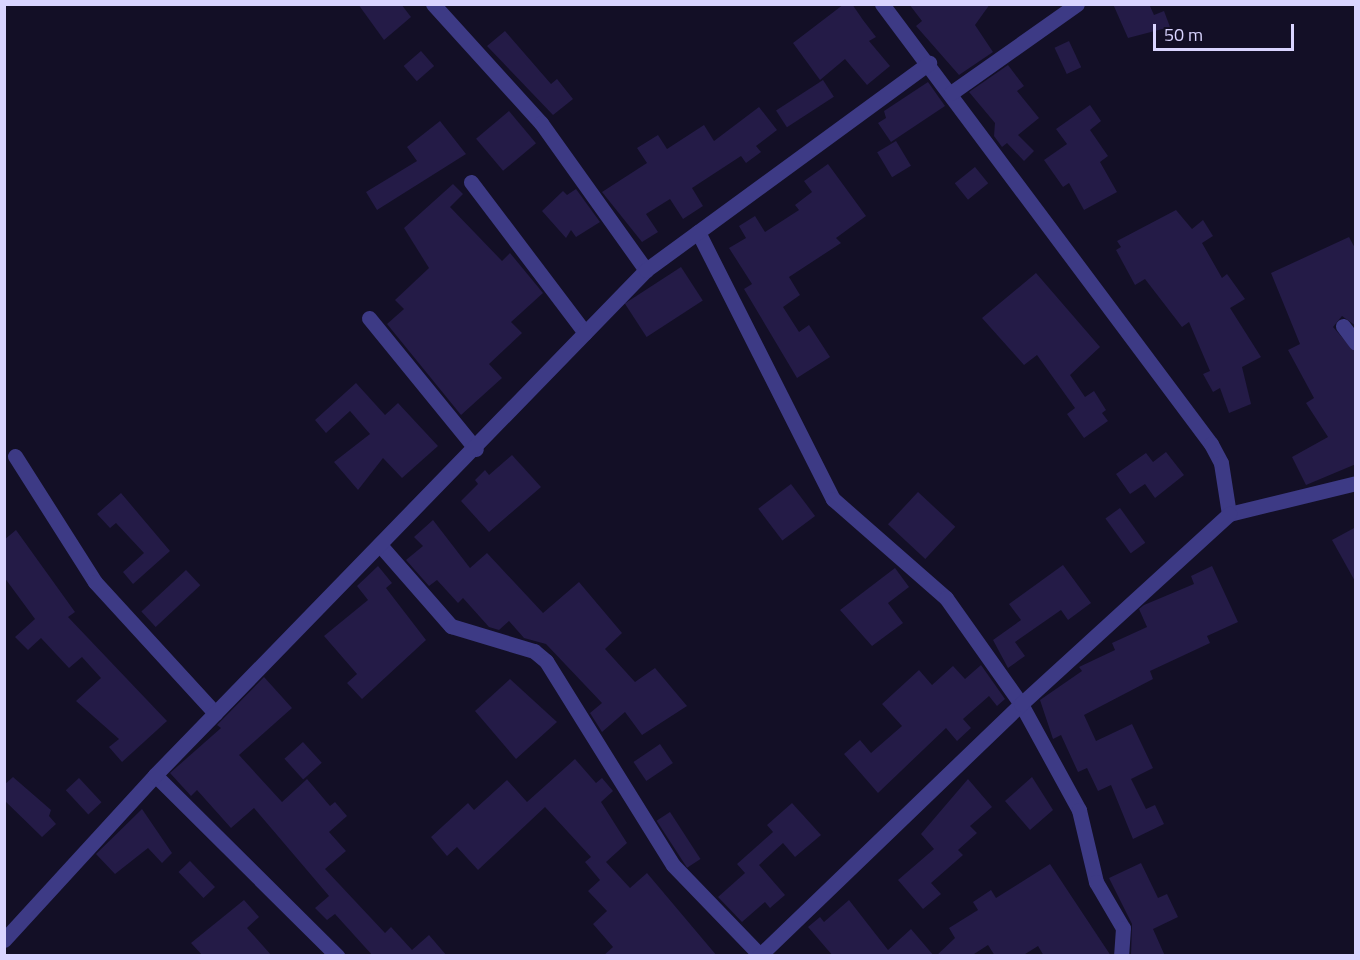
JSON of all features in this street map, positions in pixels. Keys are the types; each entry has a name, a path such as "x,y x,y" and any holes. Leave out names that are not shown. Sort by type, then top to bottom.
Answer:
{"street":[{"path":"433,4 557,144 646,270"},
{"path":"882,4 929,63 1211,444 1221,463 1229,514"},
{"path":"951,93 1077,4"},
{"path":"4,940 155,775 476,449 646,270 929,63"},
{"path":"471,182 585,333"},
{"path":"698,232 833,499 946,598 1021,704 1078,810 1096,882 1123,928 1121,956"},
{"path":"369,318 476,449"},
{"path":"1343,326 1356,343"},
{"path":"15,456 95,582 215,713"},
{"path":"380,544 452,626 534,651 546,661 673,865 760,955 1021,704 1229,514 1356,483"},
{"path":"155,775 337,956"}],"building":[{"path":"358,4 401,4 411,17 384,40"},
{"path":"844,4 852,4 876,37 869,41 890,66 867,85 845,59 820,80 793,43"},
{"path":"909,4 990,4 975,25 993,52 959,75 916,26 922,21"},
{"path":"1113,4 1149,4 1154,15 1164,11 1170,27 1128,38"},
{"path":"505,31 551,84 557,79 573,99 553,115 487,46"},
{"path":"1069,41 1081,67 1067,74 1054,48"},
{"path":"421,51 434,66 417,81 404,66"},
{"path":"1008,65 1024,86 1017,91 1039,118 1018,135 1034,151 1024,161 1007,143 1002,147 994,136 995,123 969,92"},
{"path":"823,80 834,97 787,127 776,110"},
{"path":"928,82 945,106 891,142 878,123 886,118 884,111"},
{"path":"1090,105 1101,121 1090,130 1108,156 1100,162 1117,192 1084,210 1069,183 1063,187 1044,160 1067,144 1056,129"},
{"path":"759,107 777,130 756,146 761,152 746,163 741,156 692,188 703,206 683,219 670,199 646,214 658,232 642,242 602,192 647,163 637,148 658,135 667,149 704,125 714,141"},
{"path":"509,111 536,143 503,171 476,139"},
{"path":"440,121 466,154 377,210 366,192 417,161 407,147"},
{"path":"896,141 911,166 892,177 877,152"},
{"path":"828,164 866,216 836,238 841,243 789,277 800,295 783,307 799,332 809,325 830,357 797,378 744,289 752,284 729,248 746,238 739,226 755,216 765,232 799,210 795,205 812,192 804,181"},
{"path":"975,167 988,183 968,200 955,183"},
{"path":"453,184 463,194 450,207 502,261 510,253 543,293 511,322 522,333 489,364 502,378 461,415 387,324 404,309 395,300 429,268 404,228"},
{"path":"576,189 600,222 576,237 571,230 566,238 542,211 563,191 567,195"},
{"path":"1176,210 1192,229 1203,220 1213,236 1202,243 1222,278 1227,274 1245,299 1230,308 1261,357 1242,367 1251,404 1229,413 1220,388 1213,392 1203,374 1210,371 1189,322 1182,327 1145,279 1135,285 1116,250 1121,247 1117,241"},
{"path":"1349,237 1356,250 1356,326 1342,316 1333,327 1356,353 1356,464 1306,485 1292,457 1328,437 1306,403 1314,398 1288,350 1300,344 1271,273"},
{"path":"681,267 703,301 647,337 625,303"},
{"path":"1036,273 1100,347 1070,375 1085,397 1094,391 1106,410 1102,413 1108,421 1084,438 1067,414 1075,408 1037,355 1024,365 982,318"},
{"path":"356,383 385,415 398,403 438,446 402,478 383,458 358,490 334,462 370,434 350,411 326,433 315,420"},
{"path":"1166,452 1184,475 1155,498 1145,484 1130,494 1116,474 1146,453 1153,462"},
{"path":"512,455 541,487 489,532 461,501 478,484 475,480 485,470 489,475"},
{"path":"791,484 815,516 782,541 758,509"},
{"path":"918,492 955,527 925,559 888,524"},
{"path":"121,493 170,551 133,584 123,572 144,553 116,523 110,528 97,514"},
{"path":"1120,508 1145,543 1131,553 1105,519"},
{"path":"433,520 470,568 487,553 543,613 579,582 622,633 605,649 635,682 655,668 687,706 642,735 625,712 602,732 590,713 602,703 546,644 524,638 509,621 499,630 489,627 463,598 458,603 437,580 429,586 406,560 423,546 414,537"},
{"path":"1356,527 1356,583 1332,540"},
{"path":"16,530 75,612 68,617 167,721 122,762 109,747 119,739 76,701 101,678 82,657 69,668 41,638 28,650 15,637 35,619 4,577 4,540"},
{"path":"1063,565 1091,603 1068,620 1061,610 1015,642 1025,656 1008,668 993,640 1021,620 1009,604"},
{"path":"378,566 392,583 386,588 426,640 362,699 347,683 357,674 324,636 368,600 357,586"},
{"path":"1212,566 1238,622 1207,636 1210,643 1150,671 1153,679 1084,715 1096,741 1132,724 1153,768 1131,779 1146,809 1155,805 1164,824 1133,839 1111,785 1098,791 1087,768 1078,772 1061,735 1053,739 1040,700 1082,671 1079,667 1115,650 1112,643 1147,627 1139,609 1144,605 1194,584 1191,576"},
{"path":"895,568 909,587 888,603 903,623 872,646 840,610"},
{"path":"186,570 200,585 156,627 141,612"},
{"path":"981,665 1005,699 997,706 989,696 963,719 971,728 957,741 946,728 878,793 844,754 860,740 871,753 902,726 882,704 919,670 932,685 953,666 965,679"},
{"path":"264,677 292,708 239,755 282,802 307,779 330,806 335,802 347,816 329,832 346,851 325,869 385,933 391,927 412,950 429,935 447,956 373,956 335,914 327,920 315,908 329,896 254,808 231,828 197,790 191,796 170,773 221,728 217,725"},
{"path":"510,679 557,722 516,759 475,711"},
{"path":"303,742 322,763 303,780 284,759"},
{"path":"660,744 673,763 646,781 633,762"},
{"path":"575,759 596,783 602,778 613,791 601,802 627,843 606,862 630,888 647,873 717,956 603,956 613,947 593,924 607,911 588,891 600,880 585,862 591,857 545,807 478,870 457,847 447,856 431,837 468,803 474,810 507,780 527,802"},
{"path":"13,777 51,810 49,816 56,824 42,837 4,800 4,785"},
{"path":"1032,777 1053,810 1030,830 1005,801"},
{"path":"79,778 102,802 88,814 66,790"},
{"path":"968,779 992,807 970,826 977,833 958,850 963,855 931,883 941,894 923,909 898,880 934,849 921,834"},
{"path":"792,803 821,835 795,857 783,843 759,865 785,895 770,908 765,902 742,922 718,897 745,873 737,864 773,832 767,825"},
{"path":"142,809 172,853 162,863 148,848 115,874 96,854"},
{"path":"670,812 700,859 687,868 657,821"},
{"path":"190,861 215,887 203,898 178,872"},
{"path":"1141,863 1158,898 1167,894 1178,917 1153,929 1165,956 1131,956 1132,924 1109,878"},
{"path":"1050,864 1111,956 1044,956 1038,946 1022,956 995,956 988,945 971,956 936,956 955,938 949,928 978,910 973,902 991,890 996,898"},
{"path":"244,900 259,917 247,928 272,956 203,956 191,943"},
{"path":"849,900 888,950 911,929 934,956 833,956 808,927 820,917 824,922"}]}
